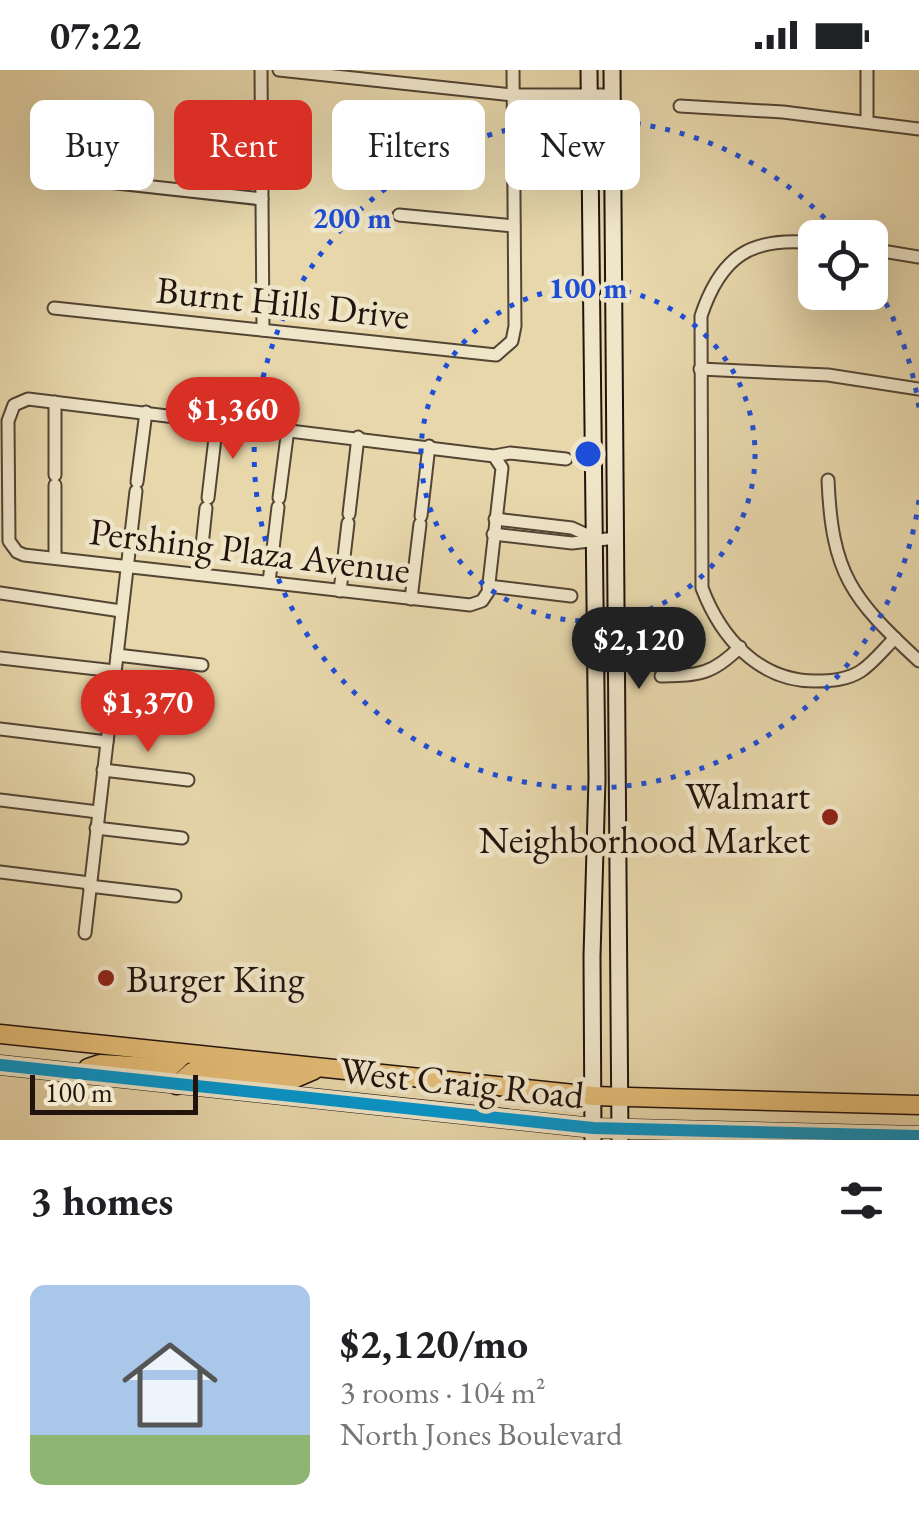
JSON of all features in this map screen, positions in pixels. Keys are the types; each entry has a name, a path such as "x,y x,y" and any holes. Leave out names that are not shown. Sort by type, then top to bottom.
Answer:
{"main road":[{"path":"589,70 596,779 593,1134"},
{"path":"612,70 620,1135"},
{"path":"596,779 618,780"},
{"name":"West Craig Road","path":"0,1034 619,1098 919,1104"},
{"path":"74,1073 100,1064 169,1068 184,1054"},
{"name":"West Craig Road","path":"0,1065 593,1134 919,1136"},
{"path":"177,1084 200,1071 293,1079 318,1068"}],"street":[{"path":"261,70 263,330"},
{"path":"279,70 513,95 612,96"},
{"path":"400,215 514,226 513,70"},
{"path":"866,70 867,121"},
{"path":"680,106 919,129"},
{"path":"154,188 262,200"},
{"name":"Burnt Hills Drive","path":"54,308 496,354 512,341 515,326 514,226"},
{"path":"798,243 769,243 725,266 711,285 701,316 702,588 714,618 762,668 779,677 831,681 862,671 895,638"},
{"path":"888,253 919,257"},
{"path":"700,369 828,375 919,389"},
{"name":"Pershing Plaza Avenue","path":"55,402 20,401 11,409 8,420 8,533 17,552 463,605 477,604 486,597 488,586"},
{"path":"56,558 55,402 494,456 510,453 566,458"},
{"path":"85,933 146,412"},
{"path":"199,574 217,421"},
{"path":"269,582 288,429"},
{"path":"340,590 358,438"},
{"path":"411,599 428,446"},
{"path":"494,456 502,468 488,586 570,596"},
{"path":"828,480 834,550 861,602 919,660"},
{"path":"495,519 572,528 594,538"},
{"path":"493,534 572,542 616,538"},
{"path":"0,593 122,610"},
{"path":"661,676 708,672 722,665 740,647"},
{"path":"117,655 202,665"},
{"path":"0,658 115,671"},
{"path":"110,712 196,723"},
{"path":"0,729 106,742"},
{"path":"103,770 188,780"},
{"path":"0,800 98,812"},
{"path":"96,828 182,838"},
{"path":"0,872 175,896"}],"transit line":[{"path":"0,1065 593,1128 919,1136"}],"place":[{"name":"Walmart Neighborhood Market","path":"830,817"},
{"name":"Burger King","path":"106,978"}]}
